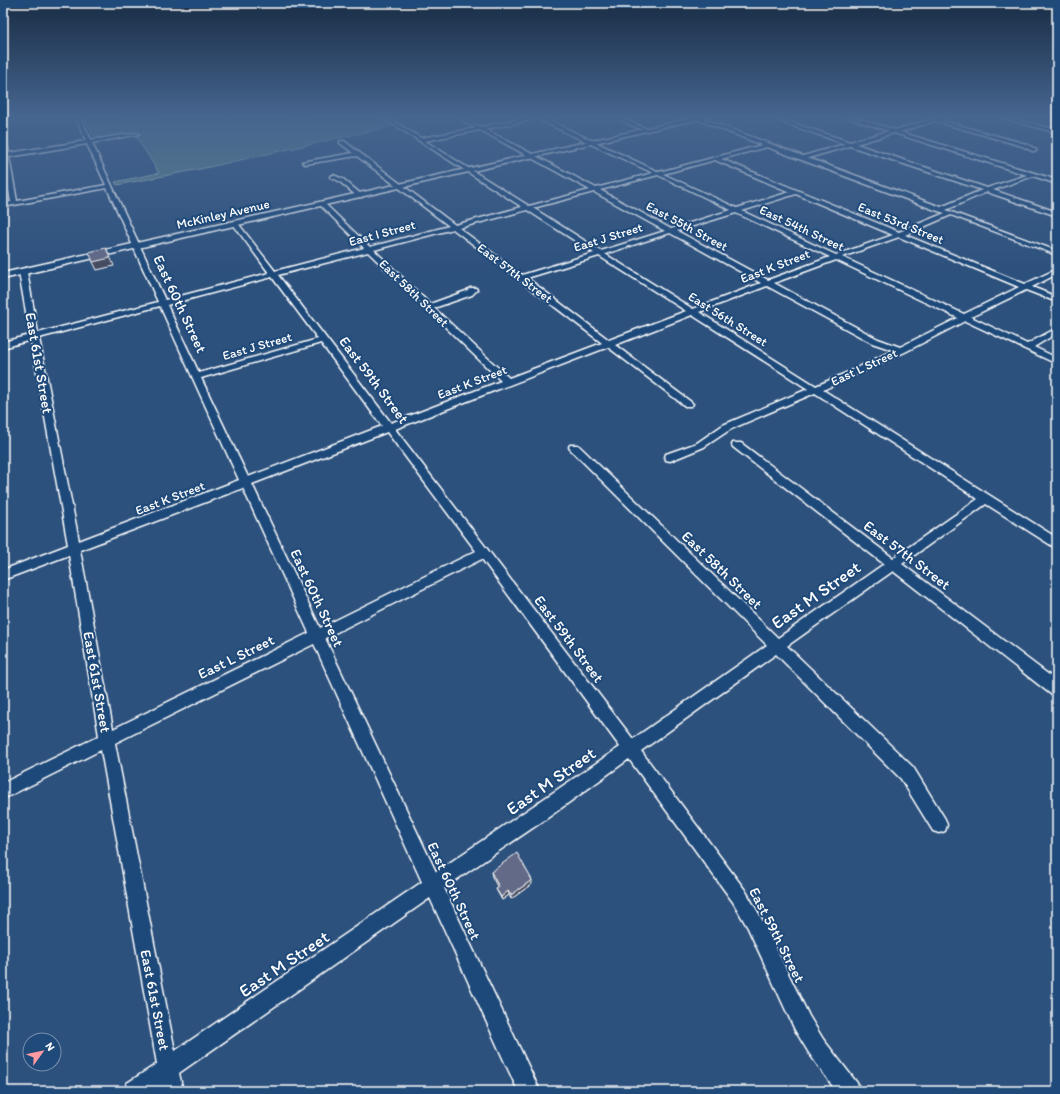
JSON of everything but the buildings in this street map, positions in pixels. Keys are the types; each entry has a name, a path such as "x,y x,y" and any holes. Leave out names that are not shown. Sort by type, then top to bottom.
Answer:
{"main road":[{"name":"McKinley Avenue","path":"3,276 478,168"}],"street":[{"path":"7,168 14,203"},
{"name":"East 60th Street","path":"100,168 529,1091"},
{"name":"East 57th Street","path":"376,168 688,404"},
{"name":"East 56th Street","path":"466,168 814,390 987,498 1057,544"},
{"name":"East 55th Street","path":"555,168 875,341 902,350"},
{"name":"East 54th Street","path":"647,168 1057,361"},
{"name":"East I Street","path":"3,345 676,168"},
{"name":"East 53rd Street","path":"738,168 1057,300"},
{"path":"829,168 1057,253"},
{"path":"922,168 1057,214"},
{"path":"1014,168 1057,182"},
{"path":"940,210 988,190 1034,174"},
{"path":"842,178 850,176"},
{"path":"333,177 341,180 360,196"},
{"path":"3,205 108,186"},
{"name":"East J Street","path":"520,278 796,192"},
{"name":"East 58th Street","path":"322,204 507,382"},
{"name":"East K Street","path":"3,575 836,257 898,235 951,213"},
{"name":"East 59th Street","path":"235,223 705,848 739,896 767,948 789,999 802,1023 816,1046 849,1091"},
{"name":"East L Street","path":"670,456 682,453 714,438 727,427 902,350 964,317 1057,271"},
{"name":"East 61st Street","path":"23,272 74,548 106,740 172,1091"},
{"path":"428,307 469,293 473,290"},
{"path":"1027,347 1057,330"},
{"name":"East J Street","path":"197,376 323,340"},
{"name":"East 57th Street","path":"737,445 1057,690"},
{"name":"East 58th Street","path":"574,447 907,773 939,825"},
{"name":"East M Street","path":"135,1091 167,1067 433,884 631,750 987,498"},
{"name":"East L Street","path":"3,790 484,553"}],"green space":[{"path":"156,168 204,168 117,185 115,182 159,173"}]}
